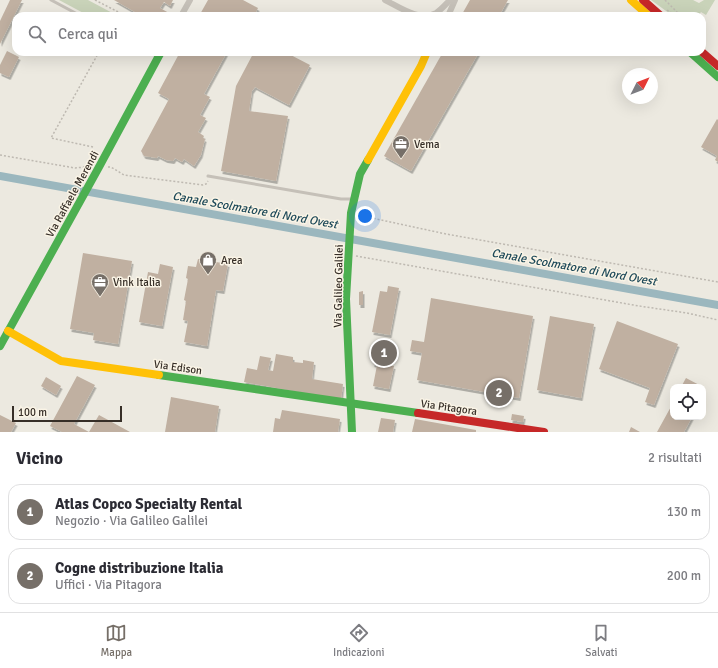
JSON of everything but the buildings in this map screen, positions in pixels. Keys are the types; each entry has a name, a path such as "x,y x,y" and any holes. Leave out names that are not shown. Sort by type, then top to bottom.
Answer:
{"street":[{"path":"183,12 190,0"},
{"path":"385,0 411,12"},
{"path":"436,12 450,0"},
{"path":"450,12 455,0"},
{"path":"631,0 644,12"},
{"path":"643,0 656,12"},
{"path":"401,8 406,12"},
{"name":"Via Raffaele Merendi","path":"0,346 98,170 159,56"},
{"name":"Via Galileo Galilei","path":"352,432 346,299 351,216 354,199 360,174 421,66 424,56"},
{"path":"694,56 718,77"},
{"path":"706,56 718,66"},
{"name":"Via Edison","path":"8,331 61,360 351,404"},
{"name":"Via Pitagora","path":"351,404 544,432"}],"lane":[{"path":"51,0 74,12"},
{"path":"208,176 341,199 354,199"}],"path":[{"path":"95,0 118,12"},
{"path":"665,0 677,12"},
{"path":"93,147 51,138 97,56"},
{"path":"0,155 75,168 85,167 98,170 111,167 124,175 203,185 208,181 208,176"},
{"path":"351,216 718,282"},
{"path":"349,252 632,305 687,313 718,320"}],"green space":[{"path":"59,0 88,0 110,12 82,12"},
{"path":"651,0 693,0 699,3 704,0 715,0 706,15 706,12 668,12"}],"waterway":[{"name":"Canale Scolmatore di Nord Ovest","path":"0,176 718,305"}],"traffic: fast":[{"path":"0,346 159,56"},
{"path":"694,56 718,77"},
{"path":"352,432 346,299 351,213 360,174 368,160"},
{"path":"159,375 418,413"}],"traffic: slow":[{"path":"631,0 644,12"},
{"path":"368,160 425,56"},
{"path":"8,331 61,361 159,375"}],"traffic: jam":[{"path":"643,0 656,12"},
{"path":"706,56 718,66"},
{"path":"418,413 544,432"}],"place":[{"name":"Vema","path":"401,159"},
{"name":"Area","path":"208,275"},
{"name":"Vink Italia","path":"100,297"},
{"name":"Atlas Copco Specialty Rental","path":"384,353"},
{"name":"Cogne distribuzione Italia","path":"499,393"}]}
